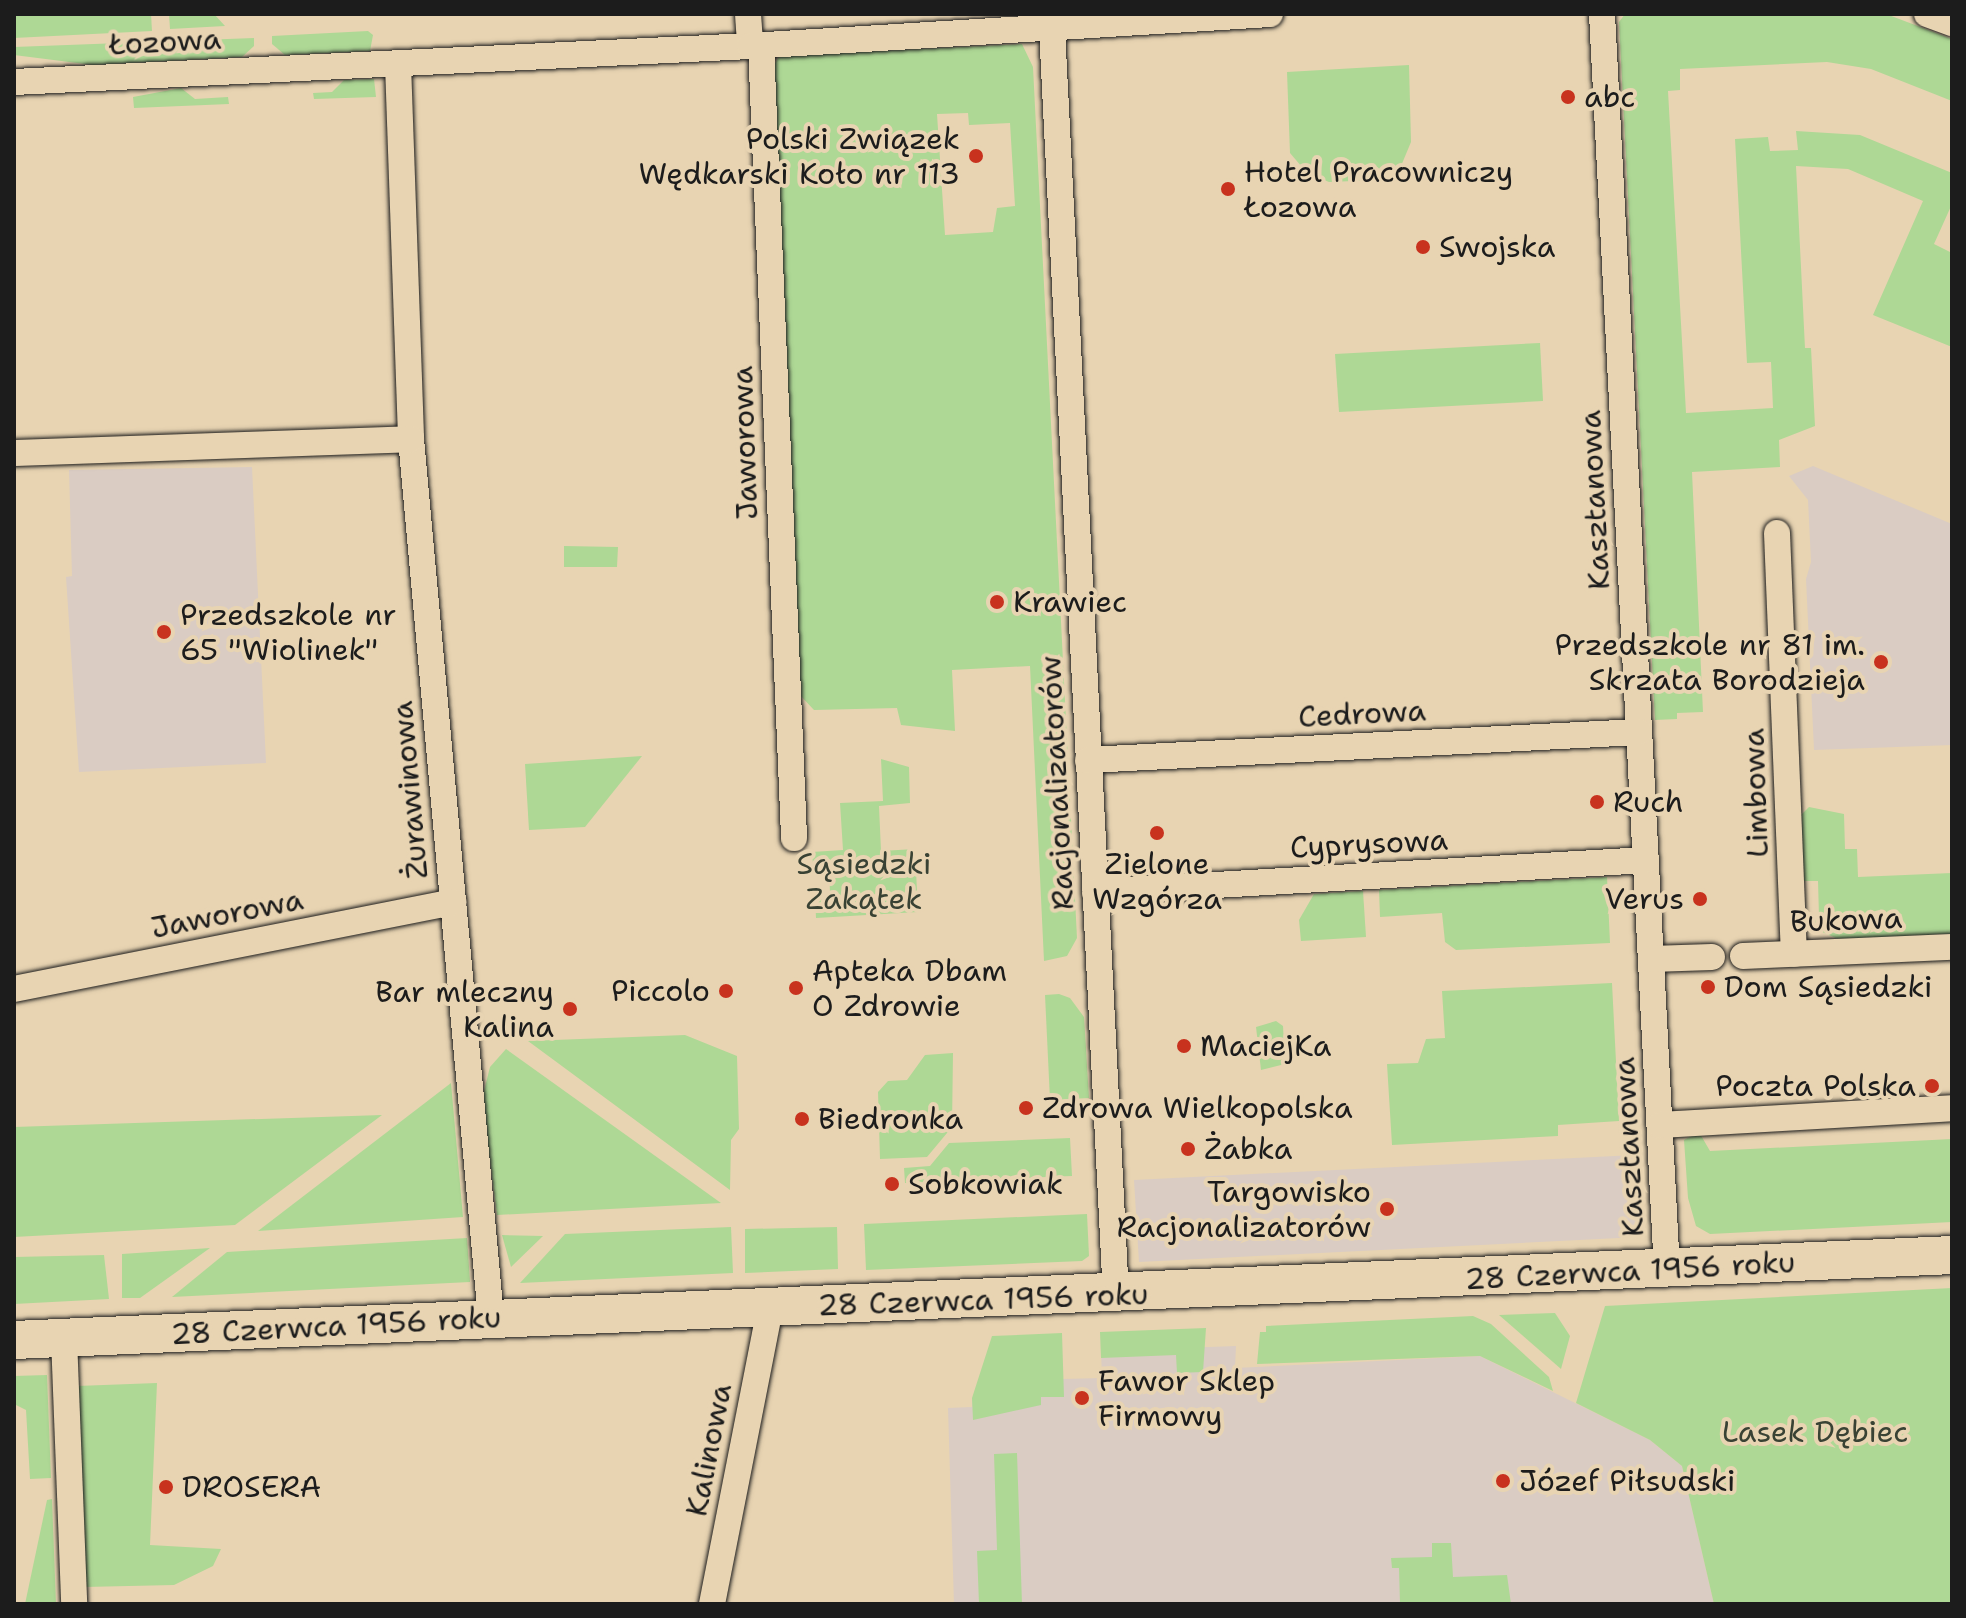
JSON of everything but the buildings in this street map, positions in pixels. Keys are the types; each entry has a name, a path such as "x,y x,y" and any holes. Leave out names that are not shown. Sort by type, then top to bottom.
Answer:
{"street":[{"name":"Jaworowa","path":"748,14 755,46 794,838"},
{"name":"Łozowa","path":"16,82 755,46 1270,14"},
{"name":"Kasztanowa","path":"1602,14 1667,1270"},
{"path":"1927,14 1952,23"},
{"name":"Racjonalizatorów","path":"1052,29 1116,1295"},
{"name":"Żurawinowa","path":"398,64 411,439 491,1318"},
{"path":"14,453 411,439"},
{"name":"Limbowa","path":"1777,533 1794,954"},
{"name":"Cedrowa","path":"1088,760 1639,732"},
{"name":"Cyprysowa","path":"1095,892 1646,860"},
{"name":"Jaworowa","path":"14,989 453,902"},
{"name":"Bukowa","path":"1743,956 1952,947"},
{"path":"1651,959 1712,957"},
{"path":"1660,1125 1952,1108"},
{"name":"28 Czerwca 1956 roku","path":"14,1340 491,1318 1116,1295 1952,1255"},
{"name":"Kalinowa","path":"712,1604 770,1308"},
{"path":"64,1338 74,1604"}],"shaded area":[{"name":"Przedszkole nr 81 im. Skrzata Borodzieja","path":"1813,466 1952,524 1952,745 1814,750 1806,579 1811,562 1808,500 1789,476"},
{"name":"Przedszkole nr 65 \"Wiolinek\"","path":"252,467 266,763 79,772 66,577 72,576 69,470"},
{"name":"Targowisko Racjonalizatorów","path":"1635,1155 1639,1237 1139,1262 1134,1180"},
{"path":"1236,1346 1235,1368 1480,1356 1650,1440 1682,1466 1714,1604 954,1604 948,1408 972,1407 972,1398 1063,1379 1102,1378 1101,1351"}],"green space":[{"path":"14,14 151,14 152,31 14,38"},
{"path":"169,14 214,14 225,26 170,29"},
{"path":"1625,14 1886,14 1952,39 1952,101 1871,69 1827,62 1680,69 1680,90 1668,91 1686,413 1773,408 1771,362 1747,363 1735,139 1768,137 1770,151 1798,150 1796,131 1860,135 1952,173 1952,204 1934,244 1952,253 1952,347 1873,315 1923,201 1848,169 1796,166 1805,348 1811,348 1815,426 1779,440 1780,467 1692,472 1703,712 1677,713 1677,719 1655,720 1619,22"},
{"path":"368,31 373,35 370,51 285,55 272,44 272,36"},
{"path":"254,38 254,46 242,57 93,65 14,55 14,47"},
{"path":"1022,44 1033,67 1077,938 1067,956 1044,961 1030,666 952,670 955,731 901,725 897,708 814,710 798,693 772,69 779,56","holes":["968,113 969,125 1010,123 1015,206 997,208 993,232 945,235 937,114"]},
{"path":"1409,65 1411,142 1401,166 1379,180 1329,182 1307,173 1290,153 1287,72"},
{"path":"374,79 376,97 314,99 313,93 332,92 344,80"},
{"path":"181,88 195,99 228,97 229,104 134,108 133,97"},
{"path":"1540,343 1543,401 1339,412 1335,354"},
{"path":"564,546 618,547 617,567 564,567"},
{"path":"642,756 585,827 529,830 525,764"},
{"name":"Sąsiedzki Zakątek","path":"881,759 909,767 910,803 879,806 881,851 915,849 918,912 816,918 815,895 830,894 829,864 813,864 812,852 843,850 840,803 883,801"},
{"path":"1809,807 1844,814 1845,849 1857,849 1858,877 1952,873 1952,934 1838,939 1811,927 1806,917 1819,917 1818,881 1803,881 1801,815"},
{"path":"1607,877 1610,943 1456,950 1445,942 1442,913 1380,917 1379,890"},
{"path":"1363,891 1366,937 1301,941 1299,920 1314,894"},
{"path":"1612,983 1619,1121 1558,1125 1558,1136 1392,1145 1387,1064 1418,1063 1426,1039 1445,1038 1442,991"},
{"path":"1059,994 1070,998 1084,1017 1089,1098 1050,1100 1045,995"},
{"path":"1276,1021 1283,1026 1285,1064 1261,1070 1256,1027"},
{"path":"685,1035 737,1056 739,1129 731,1140 730,1190 528,1041"},
{"path":"506,1049 721,1203 497,1215 482,1099 490,1067"},
{"path":"953,1053 952,1127 927,1157 880,1159 878,1092 888,1081 907,1080 925,1055"},
{"path":"451,1083 463,1217 258,1231"},
{"path":"382,1115 235,1225 14,1237 14,1127"},
{"path":"1699,1132 1710,1151 1952,1139 1952,1222 1710,1234 1696,1226 1688,1198 1684,1140"},
{"path":"1070,1138 1072,1176 905,1183 904,1168 930,1166 949,1143"},
{"path":"1087,1214 1089,1256 1082,1261 866,1270 864,1224"},
{"path":"731,1227 733,1273 520,1283 565,1234"},
{"path":"837,1227 838,1269 745,1273 745,1229"},
{"path":"502,1235 543,1236 511,1267"},
{"path":"467,1238 470,1282 172,1297 227,1252"},
{"path":"210,1248 140,1298 122,1298 122,1254"},
{"path":"104,1255 109,1299 14,1304 14,1257"},
{"name":"Lasek Dębiec","path":"1952,1288 1952,1604 1714,1604 1682,1466 1650,1440 1576,1403 1605,1306"},
{"path":"1555,1313 1570,1336 1561,1369 1499,1315"},
{"path":"1473,1316 1491,1324 1549,1377 1553,1391 1480,1356 1257,1364 1260,1332 1266,1332 1266,1326"},
{"path":"1206,1328 1203,1372 1177,1373 1176,1355 1101,1358 1100,1332"},
{"path":"1062,1333 1064,1397 1041,1397 1041,1405 973,1420 972,1398 992,1336"},
{"path":"47,1375 51,1478 30,1479 26,1410 14,1404 14,1376"},
{"path":"157,1383 150,1545 221,1549 213,1566 174,1585 84,1587 77,1386"},
{"path":"1017,1453 1022,1604 979,1604 977,1551 997,1550 994,1454"},
{"path":"52,1499 56,1604 25,1604 47,1500"},
{"path":"1432,1543 1451,1543 1453,1577 1507,1575 1511,1604 1400,1604 1399,1568 1392,1568 1391,1558 1432,1557"}],"place":[{"name":"abc","path":"1568,97"},
{"name":"Polski Związek Wędkarski Koło nr 113","path":"976,156"},
{"name":"Hotel Pracowniczy Łozowa","path":"1228,189"},
{"name":"Swojska","path":"1423,247"},
{"name":"Krawiec","path":"997,602"},
{"name":"Przedszkole nr 65 \"Wiolinek\"","path":"164,632"},
{"name":"Przedszkole nr 81 im. Skrzata Borodzieja","path":"1881,662"},
{"name":"Ruch","path":"1597,802"},
{"name":"Zielone Wzgórza","path":"1157,833"},
{"name":"Verus","path":"1700,899"},
{"name":"Dom Sąsiedzki","path":"1708,987"},
{"name":"Apteka Dbam O Zdrowie","path":"796,988"},
{"name":"Piccolo","path":"726,991"},
{"name":"Bar mleczny Kalina","path":"570,1009"},
{"name":"MaciejKa","path":"1184,1046"},
{"name":"Poczta Polska","path":"1932,1086"},
{"name":"Zdrowa Wielkopolska","path":"1026,1108"},
{"name":"Biedronka","path":"802,1119"},
{"name":"Żabka","path":"1188,1149"},
{"name":"Sobkowiak","path":"892,1184"},
{"name":"Targowisko Racjonalizatorów","path":"1387,1209"},
{"name":"Fawor Sklep Firmowy","path":"1082,1398"},
{"name":"Józef Piłsudski","path":"1503,1481"},
{"name":"DROSERA","path":"166,1487"}]}
